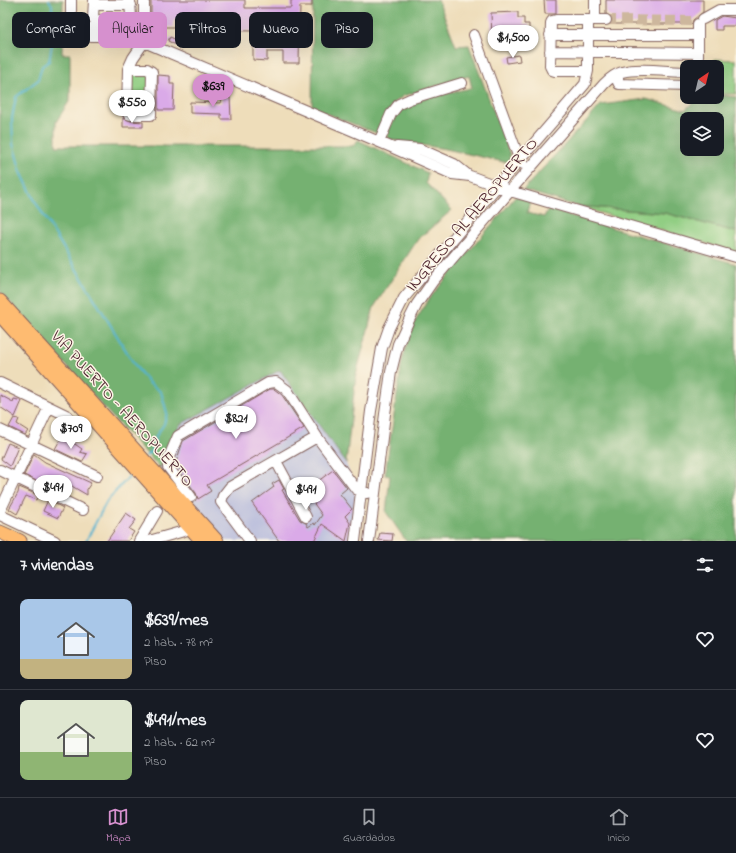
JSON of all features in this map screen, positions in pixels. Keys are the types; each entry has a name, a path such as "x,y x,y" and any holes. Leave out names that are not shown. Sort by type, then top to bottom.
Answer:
{"main road":[{"name":"VIA PUERTO - AEROPUERTO","path":"0,301 124,446"},
{"name":"VIA PUERTO - AEROPUERTO","path":"0,316 154,479 217,541"},
{"name":"VIA PUERTO - AEROPUERTO","path":"154,479 191,529 202,541"},
{"path":"0,532 20,541"}],"street":[{"path":"71,12 72,0"},
{"path":"144,0 144,12"},
{"path":"595,0 591,20 588,35 588,74 552,70 550,66 550,25 552,21 591,20 606,20"},
{"path":"98,21 93,18 94,2 131,2"},
{"path":"698,60 698,35 700,21 719,5 736,10"},
{"path":"474,35 520,161 529,170"},
{"path":"550,35 698,35"},
{"path":"128,69 147,69 152,72 151,115 128,114 127,111 128,69 140,48"},
{"path":"158,48 391,147 420,149 454,164 470,176 496,187 736,257"},
{"path":"550,51 698,53"},
{"path":"640,71 641,52"},
{"path":"680,72 640,71 618,74 619,84 680,86"},
{"name":"INGRESO AL AEROPUERTO","path":"355,541 377,372 382,348 389,328 404,298 496,187 585,84 588,74"},
{"name":"INGRESO AL AEROPUERTO","path":"369,541 391,372 398,344 417,304 433,281 600,87 610,78 618,74"},
{"path":"380,142 391,114 399,104 410,99 462,83"},
{"path":"191,497 168,467 169,457 178,436 268,383 276,382 287,390 317,437 356,489 375,495"},
{"path":"0,383 68,416"},
{"path":"0,511 49,407"},
{"path":"0,430 97,476"},
{"path":"250,541 221,502 223,496 230,488 317,437"},
{"path":"276,461 306,517"},
{"path":"0,470 83,510"},
{"path":"139,541 158,511"},
{"path":"0,515 56,541"},
{"path":"149,541 191,529"}],"shaded area":[{"path":"280,370 346,463 356,494 349,541 225,541 159,467 162,467 168,443 181,424"}],"green space":[{"path":"0,0 63,0 63,12 12,12 12,48 62,48 62,54 70,54 70,100 56,122 56,146 353,146 358,140 428,173 426,183 452,210 418,239 374,307 356,375 346,463 280,370 181,424 168,443 162,467 159,467 0,291"},
{"path":"313,0 438,0 456,46 469,45 510,155 509,160 504,162 446,149 391,140 387,137 394,118 400,108 423,99 472,88 469,76 403,96 392,105 379,134 312,108"},
{"path":"714,59 736,60 736,94 724,94 724,60"},
{"path":"131,72 150,72 149,114 131,113"},
{"path":"724,96 736,97 736,232 665,213 577,206 523,190 601,105 646,99 685,110 691,104 724,104"},
{"path":"516,196 530,201 527,213 544,217 548,209 736,264 736,541 406,541 386,512 390,476 385,475 402,361 416,320 429,299"},
{"path":"577,206 665,213 736,232 736,252"}],"building":[{"path":"151,0 245,0 245,8 291,8 291,0 312,0 312,6 300,6 300,12 249,12 249,31 241,31 241,12 175,12 174,27 167,27 167,12 151,12"},
{"path":"544,0 556,0 556,14 545,14"},
{"path":"606,0 703,0 703,12 693,20 692,24 611,24 612,17 606,14"},
{"path":"518,12 518,18 524,18 524,24 529,24 529,35 522,35 522,32 501,32 501,39 492,39 491,13"},
{"path":"722,16 736,18 736,26 722,26 722,30 715,30 715,20"},
{"path":"170,37 175,39 175,44 168,41"},
{"path":"253,48 299,48 299,63 283,63 283,52 267,52 267,61 253,60"},
{"path":"519,55 520,61 507,63 506,57"},
{"path":"158,75 170,76 170,84 174,84 173,110 158,110"},
{"path":"222,97 230,97 231,119 221,119 221,114 190,113 190,102 221,103"},
{"path":"123,118 131,121 143,122 143,127 123,127"},
{"path":"270,389 274,389 282,395 304,428 207,485 211,491 198,499 196,493 186,480 176,462 183,441"},
{"path":"0,395 13,402 14,399 22,401 15,417 0,407"},
{"path":"14,418 19,419 17,424 28,431 25,435 9,427"},
{"path":"61,438 69,440 82,449 80,452 87,454 82,462 55,449"},
{"path":"8,443 18,447 10,466 1,459"},
{"path":"34,454 45,462 91,483 87,489 87,495 70,485 64,494 24,475"},
{"path":"333,470 347,488 340,494 352,509 345,516 350,523 346,541 322,524 314,541 279,541 252,503 274,487 272,484 279,480 284,489 282,490 300,520 306,523 308,527 314,523 315,525 322,515 305,491"},
{"path":"19,487 38,495 36,500 26,496 17,514 9,509 18,493"},
{"path":"48,500 63,508 58,518 43,511"},
{"path":"126,513 136,520 129,529 134,532 128,541 107,541"},
{"path":"380,533 393,534 392,541 378,540"}],"waterway":[{"path":"49,0 52,5 52,44 49,61 42,66 38,80 16,97 12,118 13,144 21,172 36,203 136,367 149,383 161,392 167,413 164,424 156,436 152,450 146,456"},
{"path":"86,541 107,501 133,472"}],"tunnel":[{"path":"606,20 698,21 703,19"}]}
